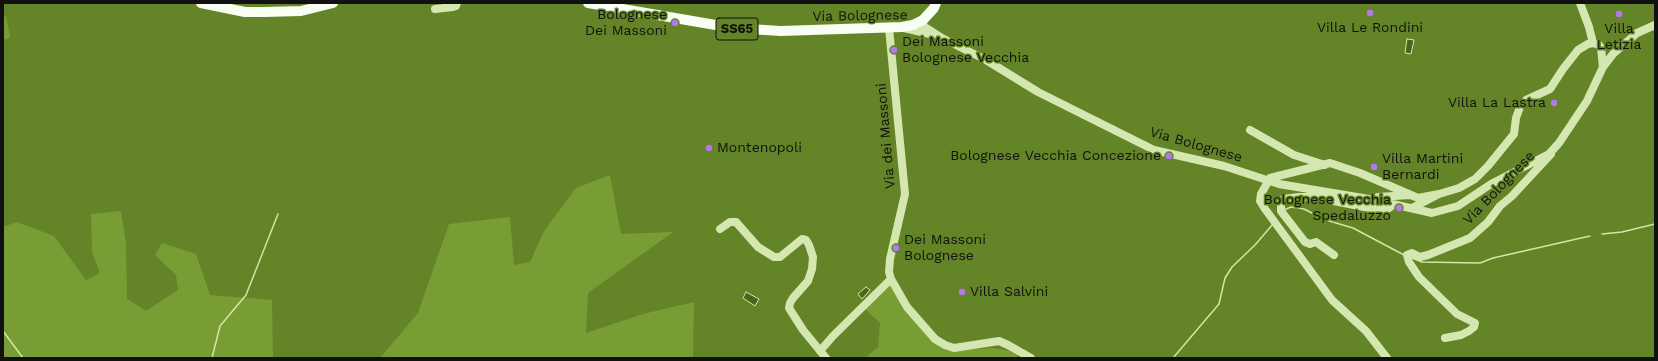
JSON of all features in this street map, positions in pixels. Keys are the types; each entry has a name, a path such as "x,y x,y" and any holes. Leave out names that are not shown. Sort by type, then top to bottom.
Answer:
{"main road":[{"path":"201,3 245,12 264,12 301,11 333,3"},
{"name":"Via Bolognese","path":"588,3 727,28 758,31 920,26"},
{"name":"SS65","path":"920,26 934,8 936,3"}],"street":[{"path":"435,9 453,7 456,6 457,3"},
{"path":"1580,3 1593,43"},
{"name":"Via Bolognese","path":"1445,338 1461,335 1474,328 1475,323 1457,314 1419,276 1409,262 1407,255 1412,253 1420,257 1428,255 1470,238 1488,222 1500,206 1512,196 1546,160 1559,143 1587,101 1603,67 1623,43 1637,33 1655,25"},
{"name":"Via Bolognese","path":"920,26 986,60 1038,92 1154,150 1224,166 1268,181 1432,213 1458,206 1491,184 1549,154 1554,149"},
{"name":"Via dei Massoni","path":"889,28 905,194 890,259 889,272 891,279 907,307 935,339 945,345 954,348 999,341 1031,358"},
{"path":"1387,358 1366,330 1332,300 1265,209 1260,201 1261,194 1270,178 1330,163 1360,173 1418,198 1459,188 1475,179 1488,166 1514,134 1516,118 1520,107 1526,100 1550,89 1578,50 1588,44 1593,43 1599,45 1601,48 1603,67"},
{"path":"1250,130 1294,155 1325,165"},
{"path":"1412,208 1439,194"},
{"path":"1378,197 1411,195"},
{"name":"Via Bolognese","path":"1334,255 1316,242 1309,244 1305,242 1281,211 1281,202 1283,199 1313,197 1380,210 1393,205"},
{"path":"720,229 730,222 736,222 758,247 774,257 780,257 802,240 806,240 810,245 813,256 812,268 808,281 793,298 789,308 803,330 826,358"},
{"path":"820,351 833,336 891,279"}],"shaded area":[{"path":"3,15 6,17 10,36 8,39 3,40"},
{"path":"1407,39 1414,40 1411,54 1405,53"},
{"path":"610,175 621,234 673,232 588,293 586,333 643,314 694,302 693,358 380,358 418,313 449,224 510,217 514,265 530,262 544,231 576,188"},
{"path":"121,211 126,244 127,299 146,311 178,290 176,275 155,255 162,243 196,254 210,295 272,300 273,358 3,358 3,227 17,222 54,236 86,280 100,273 92,252 91,214"},
{"path":"891,283 907,314 950,351 992,348 1017,352 1017,358 865,358 878,347 880,323 865,309"},
{"path":"866,287 870,290 862,299 858,294"},
{"path":"746,292 759,299 755,306 743,298"}],"waterway":[{"path":"1284,210 1291,207 1304,209 1326,220 1353,228 1404,255"},
{"path":"212,358 220,326 246,295 278,214"},
{"path":"1173,358 1219,304 1225,278 1232,267 1255,245 1273,224"},
{"path":"1602,234 1622,232 1655,224"},
{"path":"1412,258 1422,262 1480,263 1493,258 1590,236"},
{"path":"3,331 23,358"}],"place":[{"name":"Villa Le Rondini","path":"1370,13"},
{"name":"Villa Letizia","path":"1619,14"},
{"name":"Bolognese Dei Massoni","path":"675,23"},
{"name":"Dei Massoni Bolognese Vecchia","path":"894,50"},
{"name":"Villa La Lastra","path":"1554,103"},
{"name":"Montenopoli","path":"709,148"},
{"name":"Bolognese Vecchia Concezione","path":"1169,156"},
{"name":"Villa Martini Bernardi","path":"1374,167"},
{"name":"Bolognese Vecchia Spedaluzzo","path":"1399,208"},
{"name":"Dei Massoni Bolognese","path":"896,248"},
{"name":"Villa Salvini","path":"962,292"}]}
